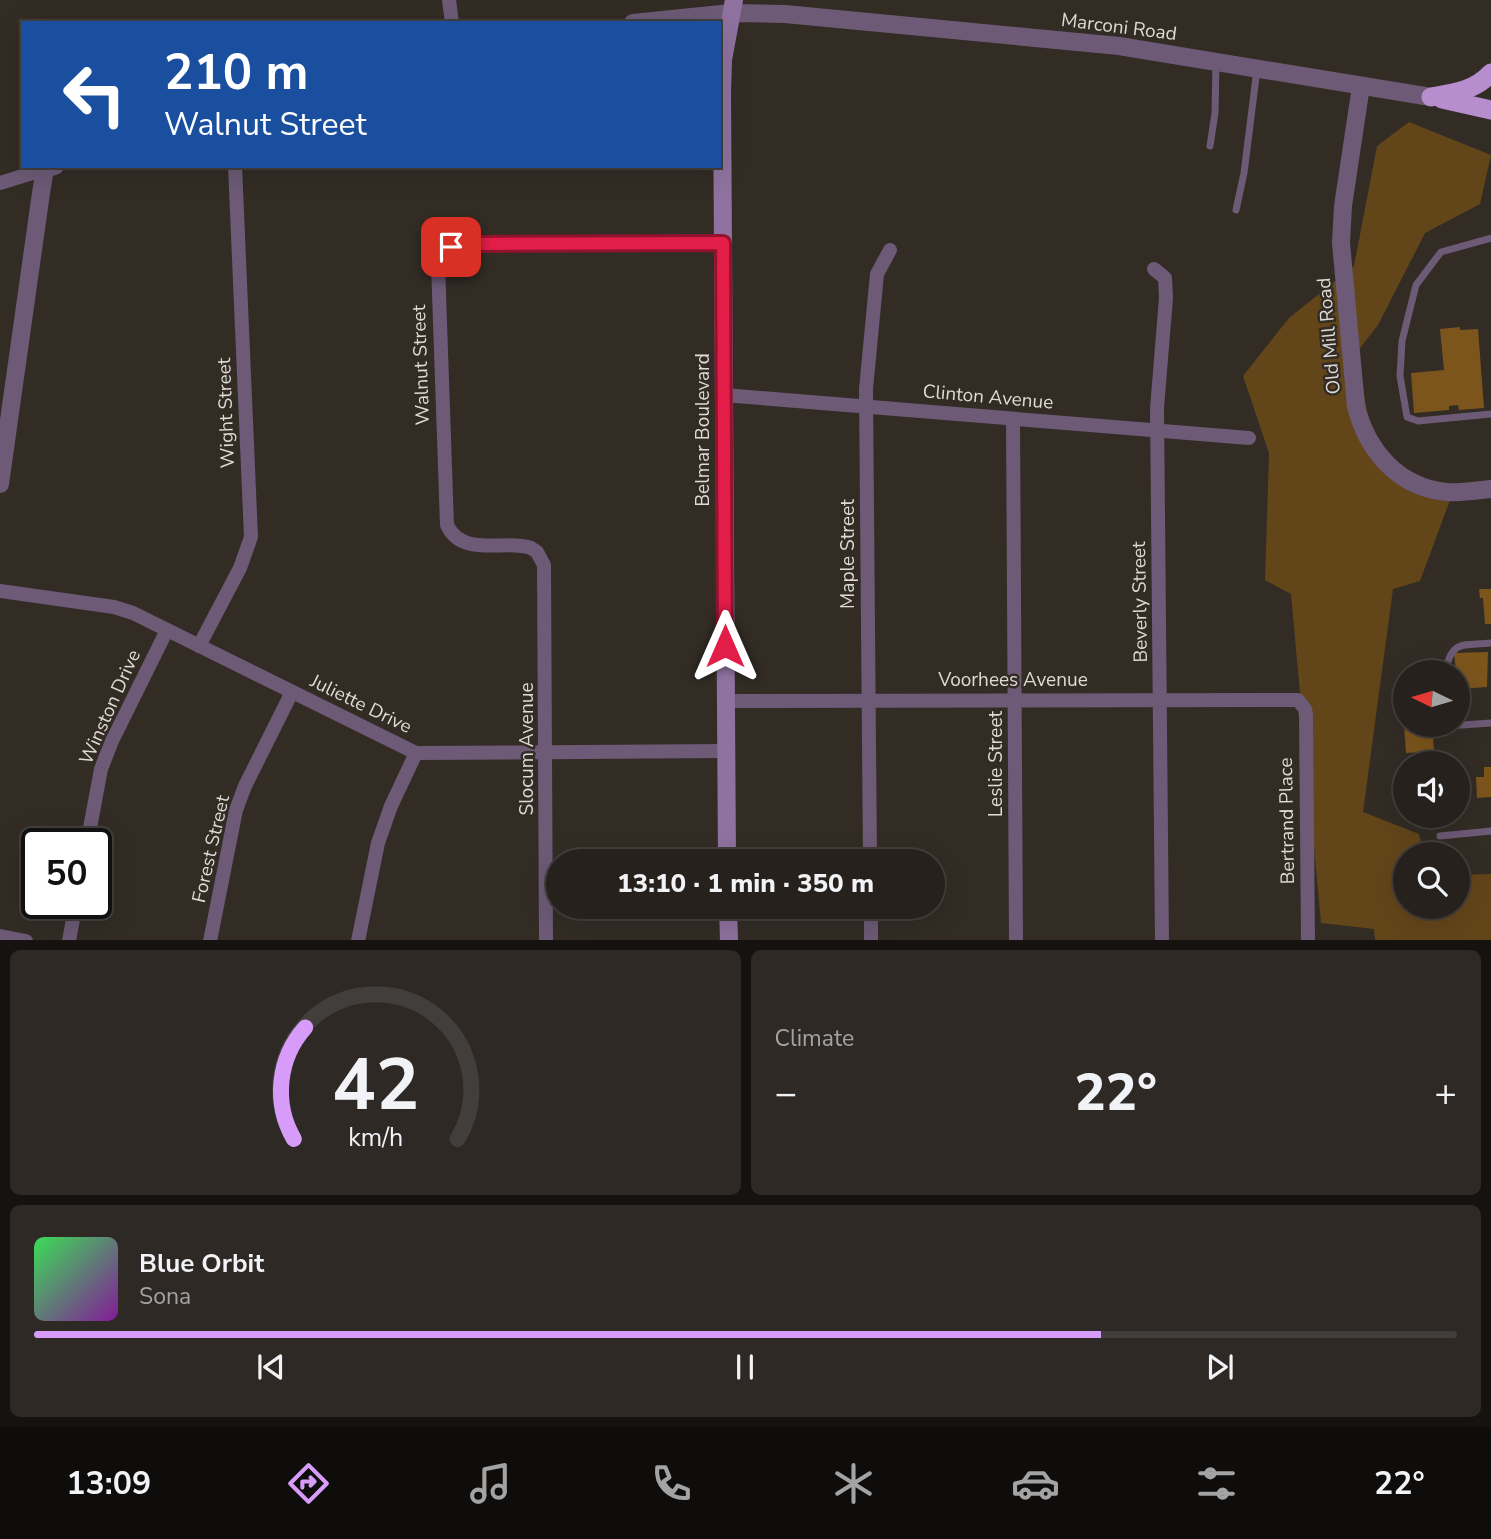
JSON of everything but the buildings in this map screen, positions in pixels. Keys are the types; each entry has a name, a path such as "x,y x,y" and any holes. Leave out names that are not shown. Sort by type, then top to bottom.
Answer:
{"highway":[{"path":"1431,97 1465,91 1491,73"},
{"path":"1431,97 1491,110"}],"main road":[{"name":"Belmar Boulevard","path":"727,849 723,60 732,6"},
{"path":"728,919 729,940"}],"street":[{"path":"449,0 452,21"},
{"name":"Marconi Road","path":"645,21 732,6 785,14 1085,42 1431,97"},
{"name":"Old Mill Road","path":"1361,86 1343,206 1341,243 1356,407 1360,422 1379,457 1404,478 1421,486 1446,492 1491,489"},
{"path":"0,183 50,168 0,484"},
{"name":"Wight Street","path":"199,646 240,568 251,537 235,168"},
{"name":"Walnut Street","path":"542,559 537,552 525,546 469,544 455,537 447,525 437,273 442,257 459,244 723,243"},
{"name":"Maple Street","path":"870,849 866,406 877,274 890,250"},
{"name":"Beverly Street","path":"1154,269 1165,278 1166,298 1157,430 1162,940"},
{"name":"Clinton Avenue","path":"724,395 1250,438"},
{"name":"Leslie Street","path":"1013,419 1016,940"},
{"name":"Slocum Avenue","path":"542,559 547,940"},
{"name":"Juliette Drive","path":"0,591 114,607 133,613 416,753 725,751"},
{"name":"Winston Drive","path":"90,828 101,769 167,630"},
{"name":"Forest Street","path":"210,940 236,810 245,786 292,692"},
{"name":"Voorhees Avenue","path":"725,701 1292,699 1301,702"},
{"name":"Bertrand Place","path":"1301,702 1306,715 1308,940"},
{"path":"358,940 378,843 391,806 416,753"},
{"path":"69,940 73,919"},
{"path":"871,919 871,940"},
{"path":"0,936 26,940"}],"lane":[{"path":"1210,146 1215,113 1216,61"},
{"path":"1236,210 1244,173 1257,68"},
{"path":"1491,238 1440,251 1416,285 1402,341 1400,376 1407,417 1418,421 1491,414"},
{"path":"1448,660 1449,653 1455,647 1491,643"},
{"path":"1470,724 1491,723"},
{"path":"1440,836 1491,831"}],"shaded area":[{"path":"1409,122 1491,155 1480,204 1425,233 1378,325 1357,352 1374,453 1453,492 1420,581 1393,589 1363,812 1393,824 1393,828 1404,828 1419,834 1421,842 1393,842 1393,919 1470,919 1470,875 1491,874 1491,940 1375,940 1374,929 1321,923 1291,594 1265,580 1269,453 1243,376 1289,318 1354,266 1377,146"}],"route":[{"path":"451,247 459,244 723,243 725,646"}]}
